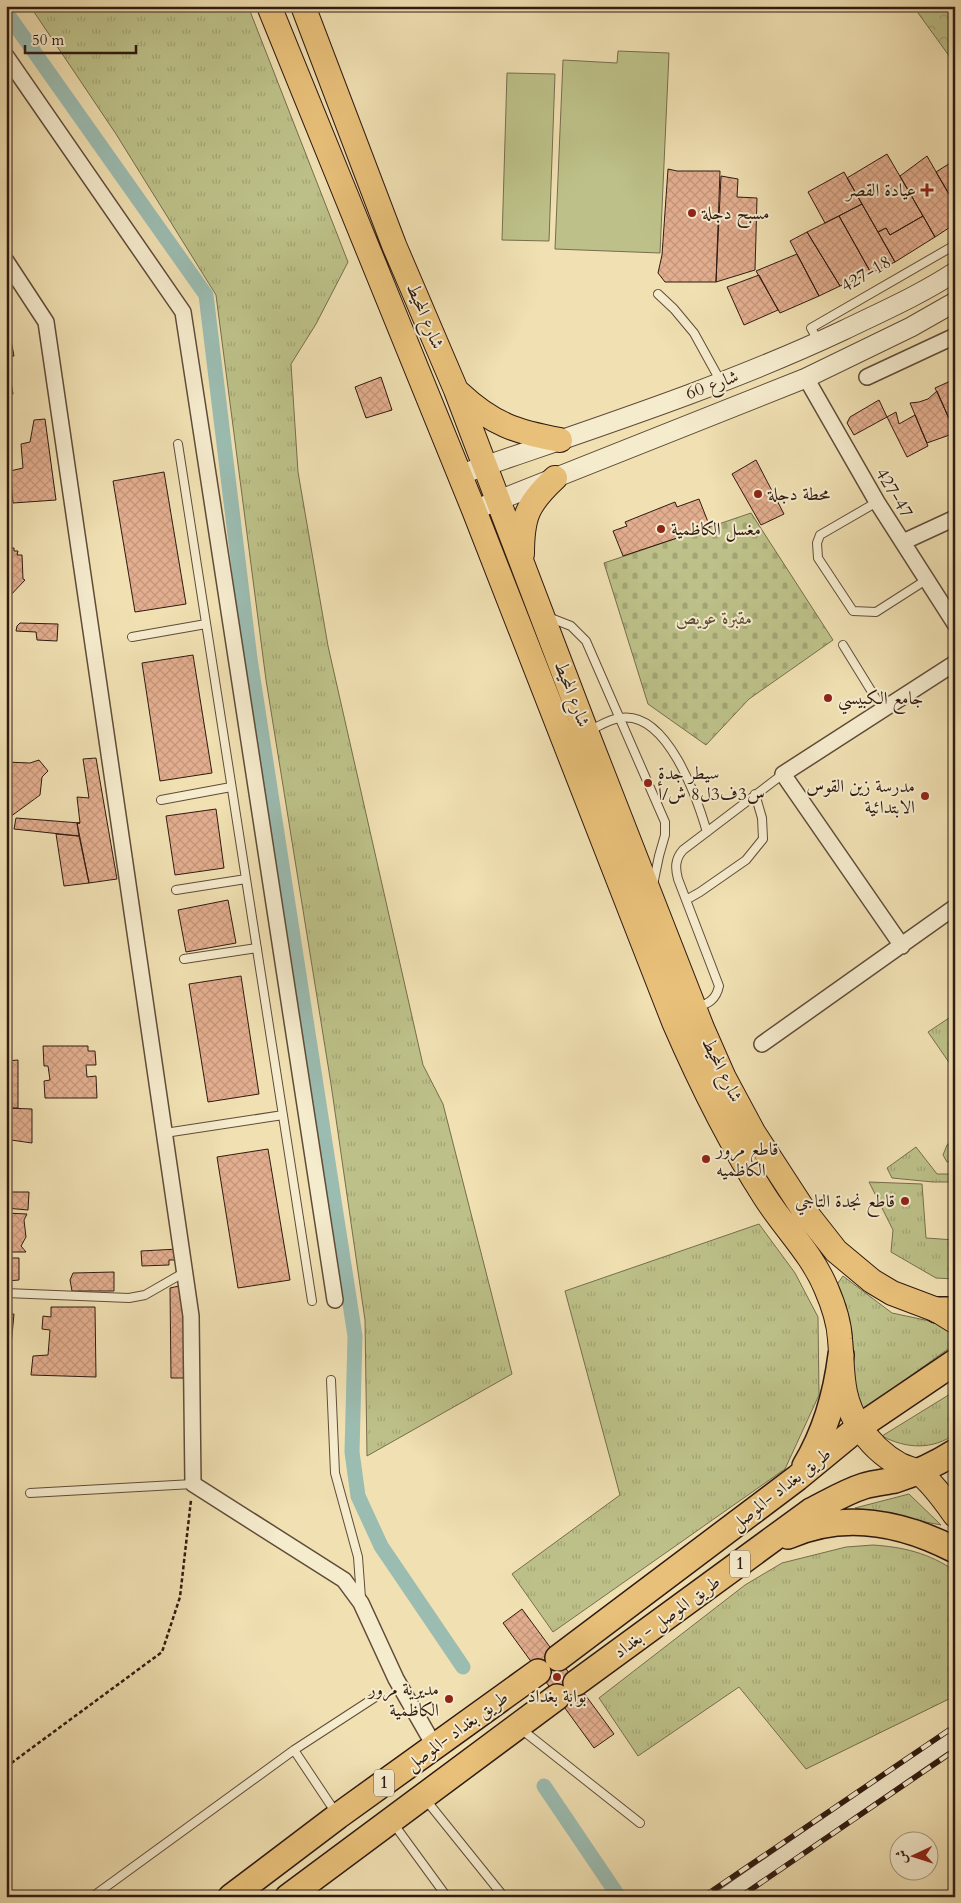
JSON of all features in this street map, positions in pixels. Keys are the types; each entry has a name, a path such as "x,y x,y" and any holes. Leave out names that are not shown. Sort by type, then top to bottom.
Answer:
{"highway":[{"path":"797,1478 811,1456 832,1407 841,1355"},
{"name":"1","path":"859,1428 955,1362"},
{"name":"طريق بغداد -الموصل","path":"231,1897 338,1816 548,1664 797,1478 859,1428"},
{"name":"1","path":"918,1472 955,1452"},
{"name":"طريق الموصل - بغداد","path":"288,1897 811,1511 840,1495 867,1485 893,1480 918,1472"},
{"path":"747,1559 770,1544 795,1533 822,1525 849,1522 877,1523 904,1528 930,1537 955,1550"},
{"path":"370,1793 379,1810 390,1820"},
{"path":"338,1816 355,1834 360,1844"}],"main road":[{"name":"شارع المحيط","path":"269,6 474,510 670,1012 695,1070 717,1116 742,1160 766,1199 818,1271 826,1286 837,1320 842,1385 859,1428 885,1455 900,1465 918,1472"},
{"name":"شارع المحيط","path":"303,6 394,245 456,390 499,500 522,566 694,1009 724,1078 753,1132 802,1209 836,1251 872,1281 892,1293 949,1314"},
{"path":"456,390 478,411 499,424 527,434 560,440"},
{"path":"522,566 522,531 528,510 539,492 555,478"},
{"path":"568,750 581,748 588,735"},
{"path":"578,776 588,768 602,770"},
{"path":"918,1472 955,1515"}],"street":[{"path":"6,56 183,312 335,1300"},
{"path":"6,261 46,322 191,1316 193,1484 344,1580 361,1603 396,1679 435,1747"},
{"name":"شارع 60","path":"459,475 721,382 788,356 893,307 955,272"},
{"name":"شارع 60","path":"474,510 806,378 911,327 955,302"},
{"path":"867,377 955,336"},
{"name":"427-47","path":"806,378 877,502 955,624"},
{"path":"902,542 955,518"},
{"path":"902,946 783,774 955,663"},
{"path":"762,1044 955,907"},
{"path":"723,1897 955,1737"}],"lane":[{"name":"427-18","path":"819,342 811,328 955,245"},
{"path":"658,294 674,309 694,333 721,382"},
{"path":"178,444 312,1301"},
{"path":"877,502 820,535 817,544 818,558 853,611 876,612 926,580"},
{"path":"542,615 571,626 582,635 589,647 665,822 666,835 655,871 653,902"},
{"path":"132,636 206,624"},
{"path":"843,645 883,710"},
{"path":"588,735 620,718 643,722 663,737 689,782 707,832"},
{"path":"694,1009 710,1002 717,995 719,986 676,873 676,860 683,850 783,774"},
{"path":"160,800 231,787"},
{"path":"686,900 746,860 763,839 762,818 756,794"},
{"path":"176,890 246,879"},
{"path":"184,960 257,948"},
{"path":"165,1133 283,1115"},
{"path":"6,1293 129,1298 145,1294 185,1272"},
{"path":"332,1380 335,1473 358,1556 361,1603"},
{"path":"30,1494 193,1484"},
{"path":"92,1897 294,1750 374,1698"},
{"path":"518,1726 640,1823"},
{"path":"294,1750 338,1816"},
{"path":"423,1796 504,1897"},
{"path":"390,1820 448,1897"}],"path":[{"path":"6,1767 162,1652 180,1597 193,1484"}],"green space":[{"path":"30,6 248,6 348,262 316,324 291,364 298,472 328,646 423,1065 443,1104 512,1374 367,1456 365,1320 331,1084 266,680 216,295 116,134"},
{"path":"913,6 955,6 955,64"},
{"path":"618,51 669,53 660,253 555,249 563,60 617,63"},
{"path":"507,73 555,74 549,241 502,240"},
{"name":"مقبرة عويص","path":"751,513 833,640 749,699 706,745 648,704 604,563"},
{"path":"955,1014 955,1071 928,1032"},
{"path":"955,1139 955,1162 947,1162 943,1155 947,1145"},
{"path":"916,1147 937,1174 955,1174 955,1182 892,1178 887,1168"},
{"path":"869,1182 922,1184 926,1238 955,1240 955,1279 936,1278 891,1252 893,1230"},
{"path":"759,1224 795,1273 818,1317 819,1395 785,1469 553,1632 512,1574 620,1495 565,1291"},
{"path":"843,1276 892,1313 939,1323 955,1331 955,1344 860,1412 855,1393 852,1334 836,1286"},
{"path":"955,1391 955,1434 947,1439 938,1443 919,1446 900,1443 882,1436"},
{"path":"909,1494 941,1525 855,1508"},
{"path":"873,1545 895,1547 926,1555 955,1571 955,1696 806,1769 739,1687 638,1756 599,1698 745,1585 782,1563 846,1547"}],"building":[{"path":"887,154 923,216 890,235 886,228 878,232 847,178"},
{"name":"عيادة القصر","path":"927,156 955,205 955,224 935,237 900,176"},
{"path":"955,160 955,204 936,172"},
{"name":"مسبح دجلة","path":"668,169 677,171 720,171 716,282 665,282 658,273 662,255"},
{"path":"844,172 862,204 825,223 808,192"},
{"path":"721,176 738,179 737,197 757,198 755,270 716,282"},
{"path":"862,204 895,262 871,273 839,216"},
{"path":"839,216 871,273 840,286 807,232"},
{"path":"923,216 935,237 895,262 878,232 886,228 890,235"},
{"path":"807,232 840,286 819,296 790,241"},
{"path":"797,254 819,296 780,313 756,271"},
{"path":"759,275 778,310 744,325 727,287"},
{"path":"11,340 14,356 7,357 13,394 6,395 6,341"},
{"path":"381,377 392,410 366,418 355,387"},
{"path":"955,379 955,431 935,388"},
{"path":"937,391 955,433 927,443 910,403 928,399"},
{"path":"879,400 887,417 854,435 847,423 850,417"},
{"path":"896,412 899,424 915,415 928,446 907,457 887,417"},
{"path":"45,419 56,500 13,503 10,471 23,468 21,444 30,442 34,420"},
{"name":"محطة دجلة","path":"756,460 784,514 761,525 732,474"},
{"path":"164,472 186,604 135,612 113,481"},
{"name":"مغسل الكاظمية","path":"699,499 710,527 623,556 613,531 627,526 625,522 675,502 677,507"},
{"path":"8,545 10,548 14,548 14,551 18,551 17,555 22,555 23,579 25,580 6,600 6,546"},
{"path":"20,623 58,624 57,641 37,640 36,632 16,631"},
{"path":"193,655 212,773 160,781 142,663"},
{"path":"96,758 117,879 89,883 77,823 80,823 77,797 89,798 83,759"},
{"path":"39,760 48,771 42,777 40,795 10,817 6,811 6,762 30,763"},
{"path":"216,809 224,868 175,875 166,816"},
{"path":"16,818 80,823 77,823 79,836 14,829"},
{"path":"56,834 79,836 89,883 64,886"},
{"path":"228,900 236,943 186,952 178,910"},
{"path":"241,976 259,1094 208,1102 189,984"},
{"path":"43,1046 88,1046 88,1051 95,1051 96,1065 86,1065 87,1077 96,1076 97,1098 45,1098 44,1081 50,1080 48,1066 44,1066"},
{"path":"18,1060 18,1108 6,1108 6,1061"},
{"path":"6,1108 32,1109 32,1143 11,1140 11,1133 6,1132"},
{"path":"268,1149 290,1280 238,1288 217,1157"},
{"path":"6,1192 29,1192 28,1210 6,1208"},
{"path":"6,1213 27,1214 24,1220 26,1237 21,1246 26,1252 6,1252"},
{"path":"178,1249 178,1260 169,1260 169,1265 142,1266 141,1251"},
{"path":"6,1258 19,1258 19,1280 6,1281"},
{"path":"114,1272 114,1291 72,1291 70,1280 73,1273"},
{"path":"179,1286 184,1292 186,1378 171,1378 170,1288"},
{"path":"51,1307 95,1307 96,1377 31,1375 33,1356 48,1355 50,1330 42,1329 43,1316 51,1317"},
{"path":"6,1314 14,1314 11,1346 6,1346"},
{"name":"بوابة بغداد","path":"522,1609 614,1734 594,1748 503,1623"}],"waterway":[{"path":"6,12 206,295 250,659 355,1336 352,1452 358,1496 381,1546 463,1667"},
{"path":"544,1786 619,1897"}],"railway":[{"path":"703,1897 955,1726"},
{"path":"740,1897 955,1750"}],"place":[{"name":"عيادة القصر","path":"927,190"},
{"name":"مسبح دجلة","path":"692,213"},
{"name":"محطة دجلة","path":"758,494"},
{"name":"مغسل الكاظمية","path":"661,529"},
{"name":"جامع الكبيسي","path":"828,698"},
{"name":"سيطر جدة س3ف3ل8 ش/أ","path":"648,783"},
{"name":"مدرسة زين القوس الابتدائية","path":"925,796"},
{"name":"قاطع مرور الكاظميه","path":"706,1159"},
{"name":"قاطع نجدة التاجي","path":"905,1201"},
{"name":"بوابة بغداد","path":"557,1677"},
{"name":"مديرية مرور الكاظمية","path":"449,1699"}]}
